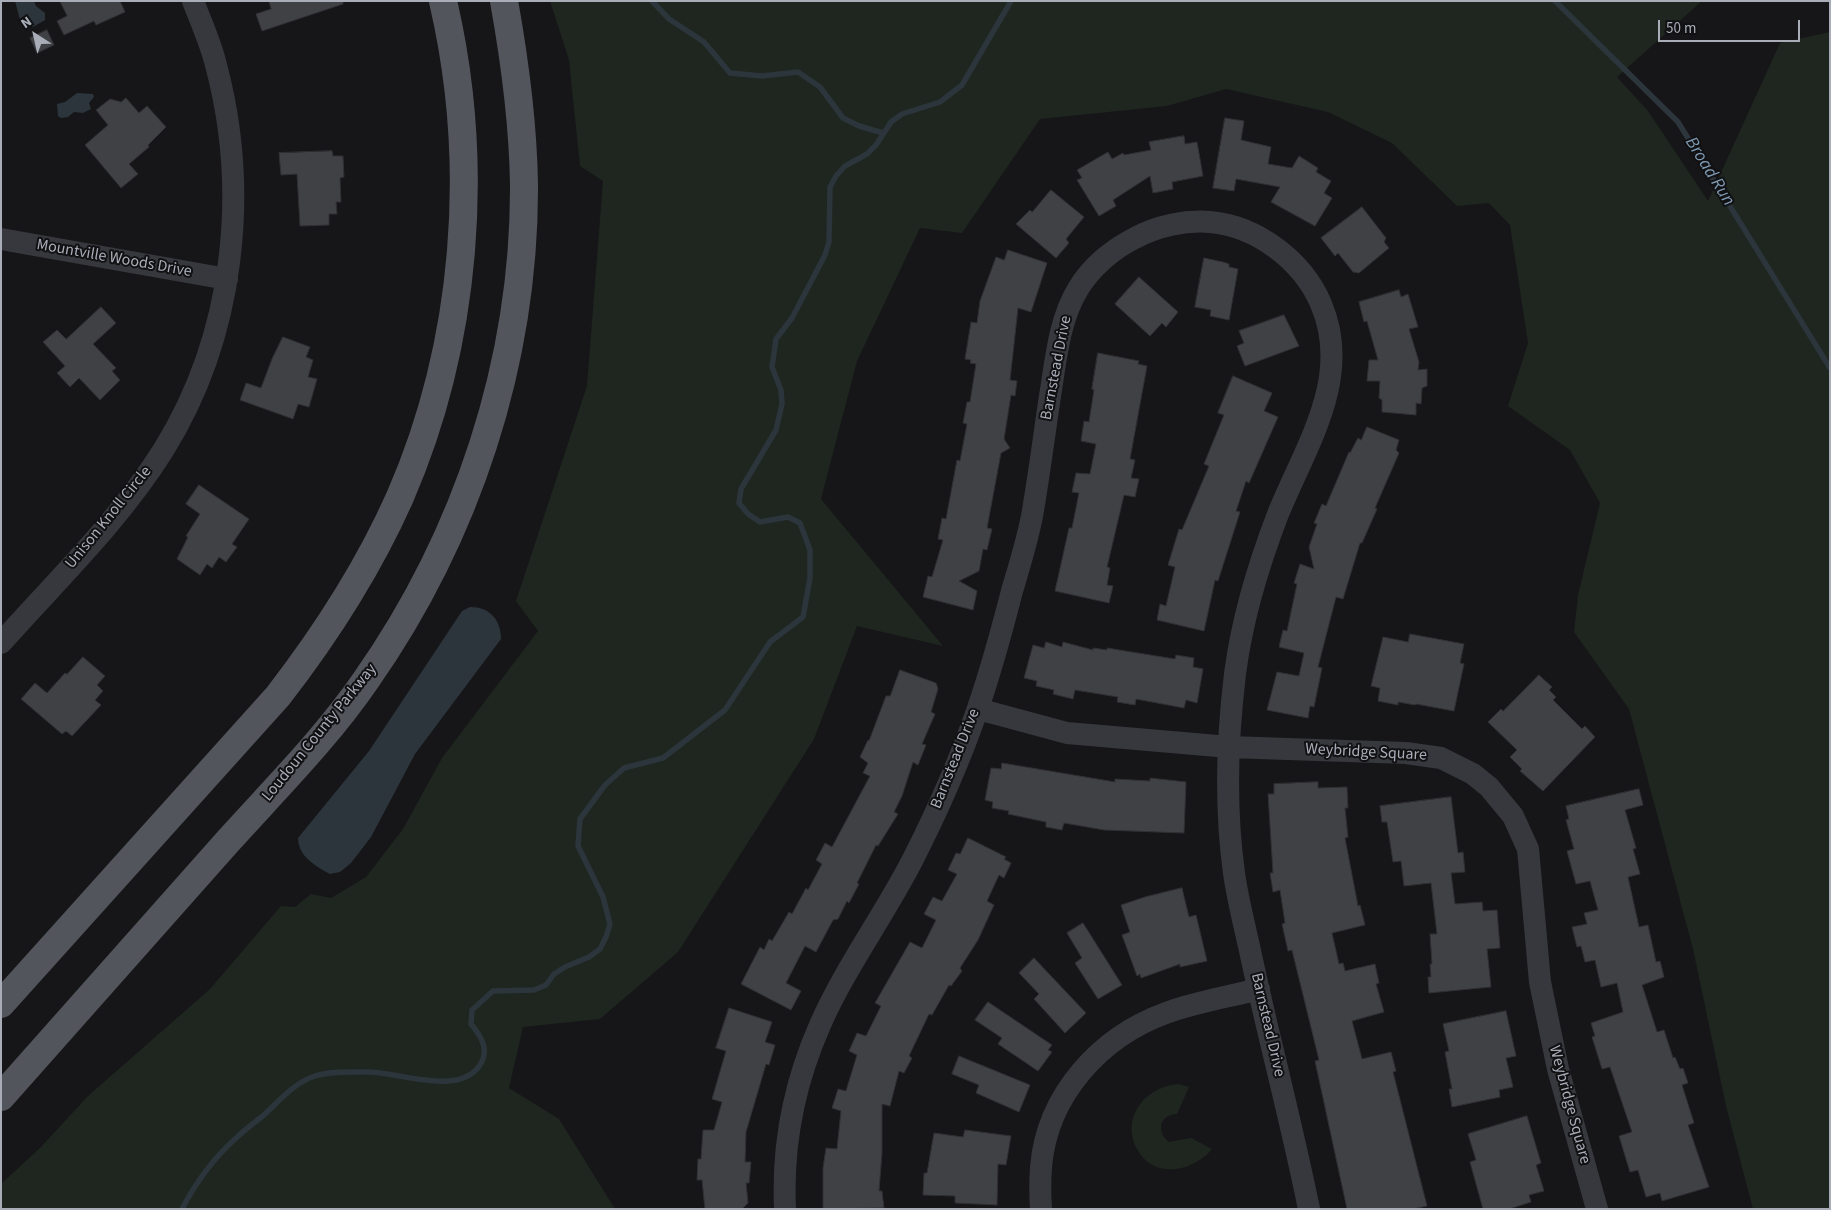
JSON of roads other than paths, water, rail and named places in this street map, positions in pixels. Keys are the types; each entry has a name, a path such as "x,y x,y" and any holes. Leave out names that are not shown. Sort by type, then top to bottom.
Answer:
{"main road":[{"path":"1,1004 278,696 318,644 344,604 371,557 400,497 421,442 435,391 448,342 459,282 464,162 459,97 443,1"},
{"name":"Loudoun County Parkway","path":"1,1097 315,744 365,682 394,638 447,540 470,482 490,422 505,364 519,278 524,185 522,139 513,52 504,1"}],"street":[{"name":"Unison Knoll Circle","path":"1,643 136,490 164,448 188,404 204,365 217,325 227,279 232,234 234,183 229,133 216,64 192,1"},
{"name":"Barnstead Drive","path":"785,1209 784,1167 787,1133 794,1098 806,1059 821,1022 912,861 942,798 978,709 1031,522 1057,353 1067,311 1080,286 1102,260 1125,243 1150,230 1181,224 1215,223 1232,226 1264,241 1289,260 1307,279 1320,302 1328,326 1332,355 1330,387 1276,522 1244,620 1234,676 1229,747 1228,807 1234,877 1309,1209"},
{"name":"Mountville Woods Drive","path":"1,239 227,279"},
{"name":"Weybridge Square","path":"978,709 1068,733 1229,747 1406,752 1441,758 1473,774 1503,801 1513,816 1528,849 1540,982 1558,1069 1597,1209"},
{"path":"1041,1209 1041,1166 1050,1126 1065,1093 1082,1068 1107,1046 1135,1026 1167,1012 1258,989"}],"waterway":[{"path":"652,1 669,19 704,42 730,73 762,76 798,72 820,87 843,118 859,126 883,133"},
{"path":"182,1209 199,1181 227,1146 300,1083 315,1076 342,1072 381,1073 428,1080 458,1080 470,1074 480,1065 483,1059 483,1043 471,1024 472,1010 493,991 534,990 546,985 554,974 589,957 600,949 610,924 603,897 578,846 580,819 605,785 624,768 663,758 725,710 770,642 803,617 810,578 810,550 800,523 788,517 760,522 748,514 739,503 741,489 776,430 782,404 781,390 772,367 776,339 792,318 825,255 829,242 830,187 836,176 845,166 867,154 876,145 891,122 902,114 940,102 962,85 1011,1"},
{"name":"Broad Run","path":"1555,1 1678,122 1830,368"}]}
